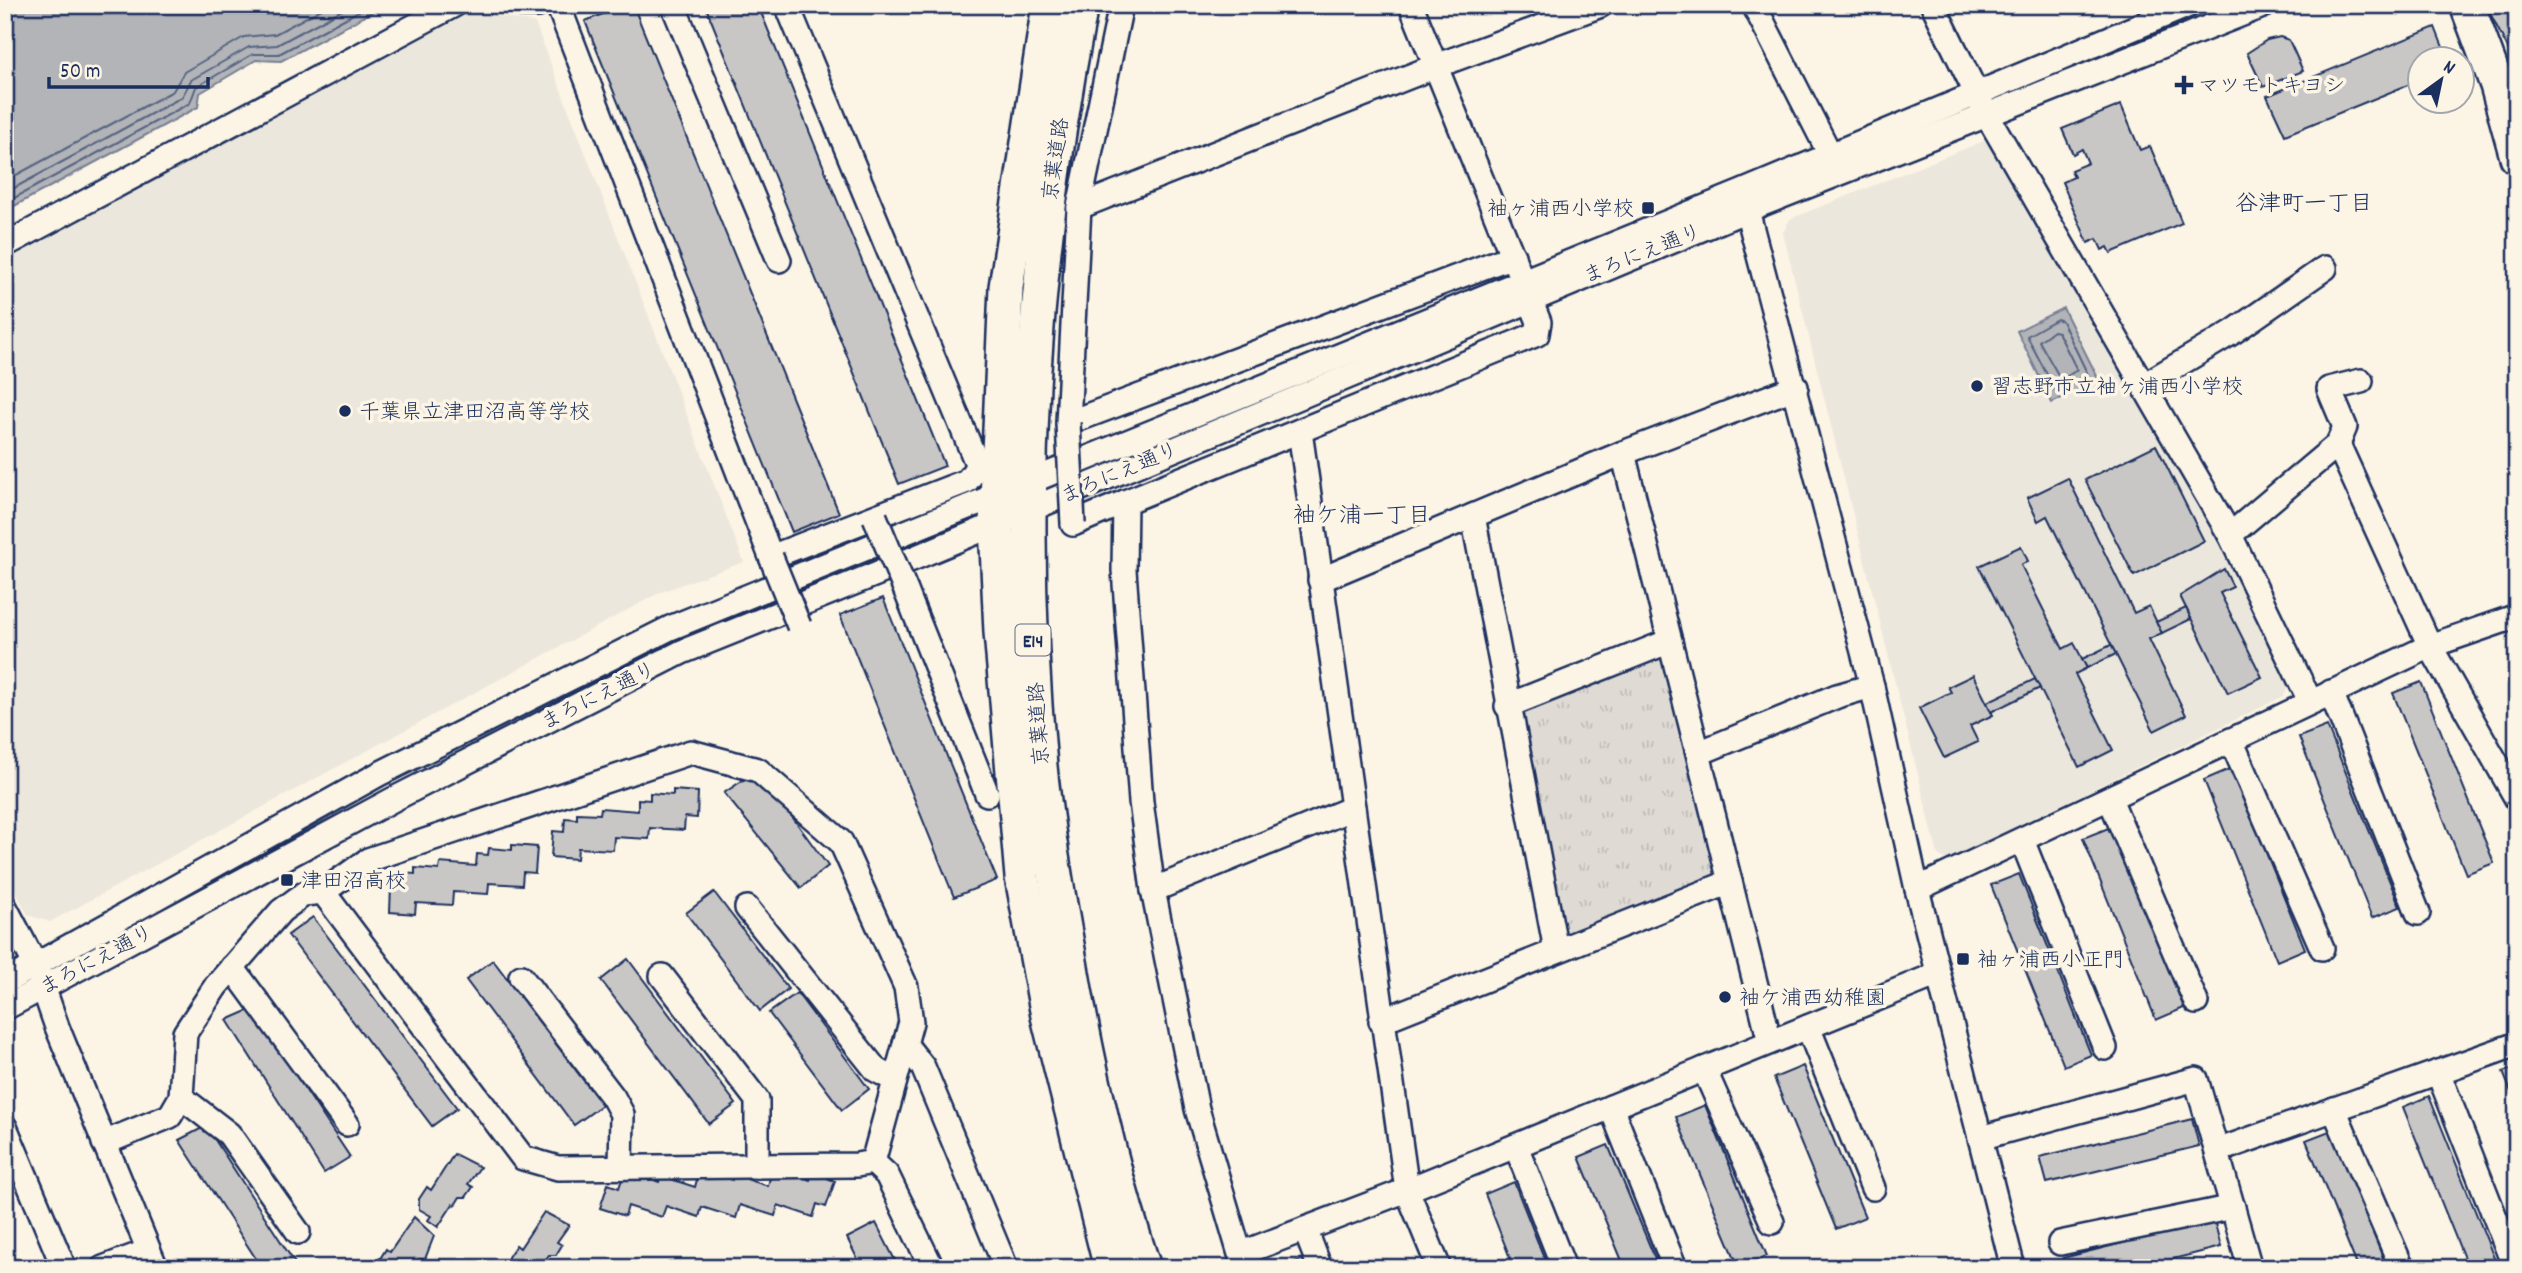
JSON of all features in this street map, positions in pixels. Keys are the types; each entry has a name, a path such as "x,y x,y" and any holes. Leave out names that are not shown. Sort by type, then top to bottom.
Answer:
{"highway":[{"name":"京葉道路","path":"1049,5 1006,287 996,509 1001,632 1022,877 1048,1016 1111,1268"},
{"name":"京葉道路","path":"1081,5 1061,116 1038,292 1029,495 1040,766 1077,1004 1103,1127 1144,1268"},
{"path":"2467,5 2510,106 2517,157"}],"street":[{"path":"5,245 454,5"},
{"path":"525,5 538,5"},
{"path":"558,5 799,626"},
{"path":"673,5 779,260"},
{"path":"771,557 967,481 978,467 787,5"},
{"path":"1121,5 1079,207 1068,424 1073,524 1536,334 1539,322 1527,290 1411,5"},
{"path":"1079,207 1436,66 1601,5"},
{"path":"1754,5 1835,163"},
{"path":"1933,5 1987,115 2230,535 2310,701"},
{"name":"まろにえ通り","path":"5,1008 39,977 682,652 996,509 1835,163 1976,94 2189,5"},
{"name":"まろにえ通り","path":"1835,163 1987,115 2265,5"},
{"path":"1744,201 1796,387 1872,686 1917,889 2013,1268"},
{"path":"1068,424 1513,256"},
{"path":"2144,385 2233,332 2325,268"},
{"path":"2230,535 2338,444 2346,427 2329,389 2361,381"},
{"path":"1320,580 1623,453 1796,387"},
{"path":"1300,430 1381,1021 1407,1190 1439,1268"},
{"path":"2338,444 2430,646 2517,799"},
{"path":"1623,453 1770,1042"},
{"path":"1125,502 1124,570 1141,803 1153,890 1197,1109 1240,1254 1407,1190 1938,975"},
{"path":"1473,516 1507,706 1556,950"},
{"path":"875,517 987,794"},
{"path":"1917,889 2430,646 2517,616"},
{"path":"1507,706 1670,641"},
{"path":"1699,753 1836,696 1872,686"},
{"path":"2331,692 2418,913"},
{"path":"2231,740 2322,948"},
{"path":"104,1143 170,1116 181,1097 185,1033 232,967 281,911 304,894 323,892 368,860 691,752 758,770 841,842 906,987 911,1022 893,1079 873,1162"},
{"path":"2110,799 2196,1002"},
{"path":"1153,890 1353,808"},
{"path":"2022,840 2105,1048"},
{"path":"1381,1021 1730,882"},
{"path":"323,892 523,1158 558,1168 857,1165 873,1162"},
{"path":"5,907 39,977 152,1259 103,1268"},
{"path":"747,908 876,1070 893,1079"},
{"path":"232,967 347,1124"},
{"path":"662,976 757,1100 757,1166"},
{"name":"まろにえ通り","path":"5,982 39,977"},
{"path":"521,977 614,1097 622,1114 621,1167"},
{"path":"1808,1027 1873,1188"},
{"path":"905,1044 923,1067 1006,1268"},
{"path":"2217,1151 2517,1044"},
{"path":"1704,1069 1772,1222"},
{"path":"2438,1072 2515,1268"},
{"path":"1980,1138 2196,1079 2250,1268"},
{"path":"181,1097 229,1134 298,1232"},
{"path":"1611,1107 1673,1263"},
{"path":"2334,1109 2402,1268"},
{"path":"5,1127 64,1268"},
{"path":"1516,1146 1564,1268"},
{"path":"873,1162 887,1175 932,1268"},
{"path":"2060,1243 2233,1208"},
{"path":"1305,1229 1320,1268"}],"shaded area":[{"name":"千葉県立津田沼高等学校","path":"468,10 535,23 744,562 661,592 50,922 28,915 5,870 5,260"},
{"name":"習志野市立袖ヶ浦西小学校","path":"1984,141 1992,144 2222,538 2288,687 2284,696 1947,860 1938,855 1783,233 1790,219"}],"green space":[{"path":"1664,651 1719,873 1560,938 1517,710"}],"water":[{"path":"5,5 385,5 281,61 256,60 200,93 198,107 5,211"},
{"path":"2063,308 2099,380 2052,403 2017,331"}],"building":[{"path":"626,5 633,5 839,513 792,532 585,21"},
{"path":"705,5 758,5 945,466 899,484"},
{"path":"2507,5 2517,5 2517,45 2508,49 2490,13"},
{"path":"2435,27 2442,46 2406,46 2406,86 2285,135 2267,96"},
{"path":"2280,37 2289,40 2303,71 2263,87 2247,53 2267,40"},
{"path":"2121,105 2140,150 2150,146 2182,223 2111,253 2108,247 2102,250 2097,239 2088,243 2062,182 2074,177 2071,170 2088,163 2082,149 2073,154 2062,129"},
{"path":"2156,445 2204,541 2134,576 2085,480"},
{"path":"2068,478 2134,613 2149,606 2162,633 2149,639 2186,715 2154,731 2047,516 2038,521 2027,498"},
{"path":"2021,546 2028,561 2021,565 2063,649 2074,643 2087,668 2075,674 2113,750 2079,767 1979,566"},
{"path":"2224,569 2233,587 2220,593 2262,677 2228,693 2180,596"},
{"path":"883,598 997,880 954,897 840,615"},
{"path":"2186,608 2191,619 2162,633 2156,622"},
{"path":"2111,645 2116,654 2087,668 2082,659"},
{"path":"1973,675 1993,715 1970,726 1978,742 1944,758 1919,708 1951,692 1948,687"},
{"path":"2035,679 2040,688 1991,712 1987,702"},
{"path":"2421,682 2494,863 2466,874 2393,693"},
{"path":"2327,726 2400,907 2372,918 2299,737"},
{"path":"2232,768 2305,949 2277,961 2204,780"},
{"path":"758,770 828,866 801,888 724,793"},
{"path":"673,790 698,792 697,818 685,817 684,830 650,828 649,839 614,837 613,850 578,848 577,859 551,857 553,831 564,832 565,818 577,819 577,813 600,814 601,808 638,811 638,799 650,800 650,793 673,795"},
{"path":"2111,827 2184,1008 2156,1020 2083,838"},
{"path":"512,845 537,847 535,873 523,872 522,885 489,883 488,894 453,892 452,905 416,903 415,914 390,912 391,886 403,887 404,873 415,874 415,868 439,870 440,863 476,866 477,854 488,855 489,848 512,850"},
{"path":"2019,874 2091,1055 2064,1066 1991,885"},
{"path":"714,892 788,989 760,1011 686,913"},
{"path":"313,917 457,1108 432,1126 288,935"},
{"path":"628,959 736,1104 709,1124 601,980"},
{"path":"493,960 602,1105 574,1125 466,980"},
{"path":"797,993 869,1089 842,1110 769,1013"},
{"path":"252,1009 350,1157 324,1173 227,1020"},
{"path":"1803,1066 1865,1217 1836,1229 1774,1078"},
{"path":"2517,1067 2517,1107 2503,1072"},
{"path":"2429,1096 2498,1268 2468,1268 2403,1107"},
{"path":"1705,1105 1767,1256 1739,1268 1676,1117"},
{"path":"2192,1119 2199,1146 2047,1183 2040,1157"},
{"path":"206,1126 298,1268 262,1268 179,1140"},
{"path":"2332,1130 2387,1268 2358,1268 2306,1140"},
{"path":"1608,1145 1659,1268 1625,1268 1579,1157"},
{"path":"454,1154 480,1167 468,1184 473,1187 466,1197 460,1197 455,1205 453,1204 438,1227 428,1220 431,1216 419,1209 419,1199 427,1187 431,1190"},
{"path":"786,1172 810,1180 812,1173 835,1181 826,1207 817,1204 813,1217 778,1205 775,1216 740,1205 736,1218 702,1207 699,1217 666,1206 662,1217 628,1206 625,1216 600,1208 608,1184 619,1188 623,1176 635,1180 637,1174 659,1182 661,1176 695,1187 698,1176 708,1179 710,1173 732,1180 734,1175 768,1186 771,1174 784,1178"},
{"path":"1514,1182 1548,1268 1514,1268 1485,1194"},
{"path":"544,1212 569,1225 557,1242 562,1245 556,1255 549,1255 539,1268 508,1267 508,1257 516,1245 520,1248"},
{"path":"414,1217 434,1236 425,1259 419,1259 414,1268 380,1268 378,1262 386,1249 390,1252"},
{"path":"2214,1220 2221,1247 2137,1268 2065,1268 2063,1258"},
{"path":"876,1223 899,1268 862,1268 847,1238"},
{"path":"1303,1259 1307,1268 1280,1268"}],"place":[{"name":"マツモトキヨシ","path":"2184,85"},
{"name":"袖ヶ浦西小学校","path":"1648,208"},
{"name":"習志野市立袖ヶ浦西小学校","path":"1977,386"},
{"name":"千葉県立津田沼高等学校","path":"345,411"},
{"name":"津田沼高校","path":"287,880"},
{"name":"袖ヶ浦西小正門","path":"1963,959"},
{"name":"袖ケ浦西幼稚園","path":"1725,997"}],"district":[{"name":"谷津町一丁目","path":"2304,202"},
{"name":"袖ケ浦一丁目","path":"1362,514"}]}
